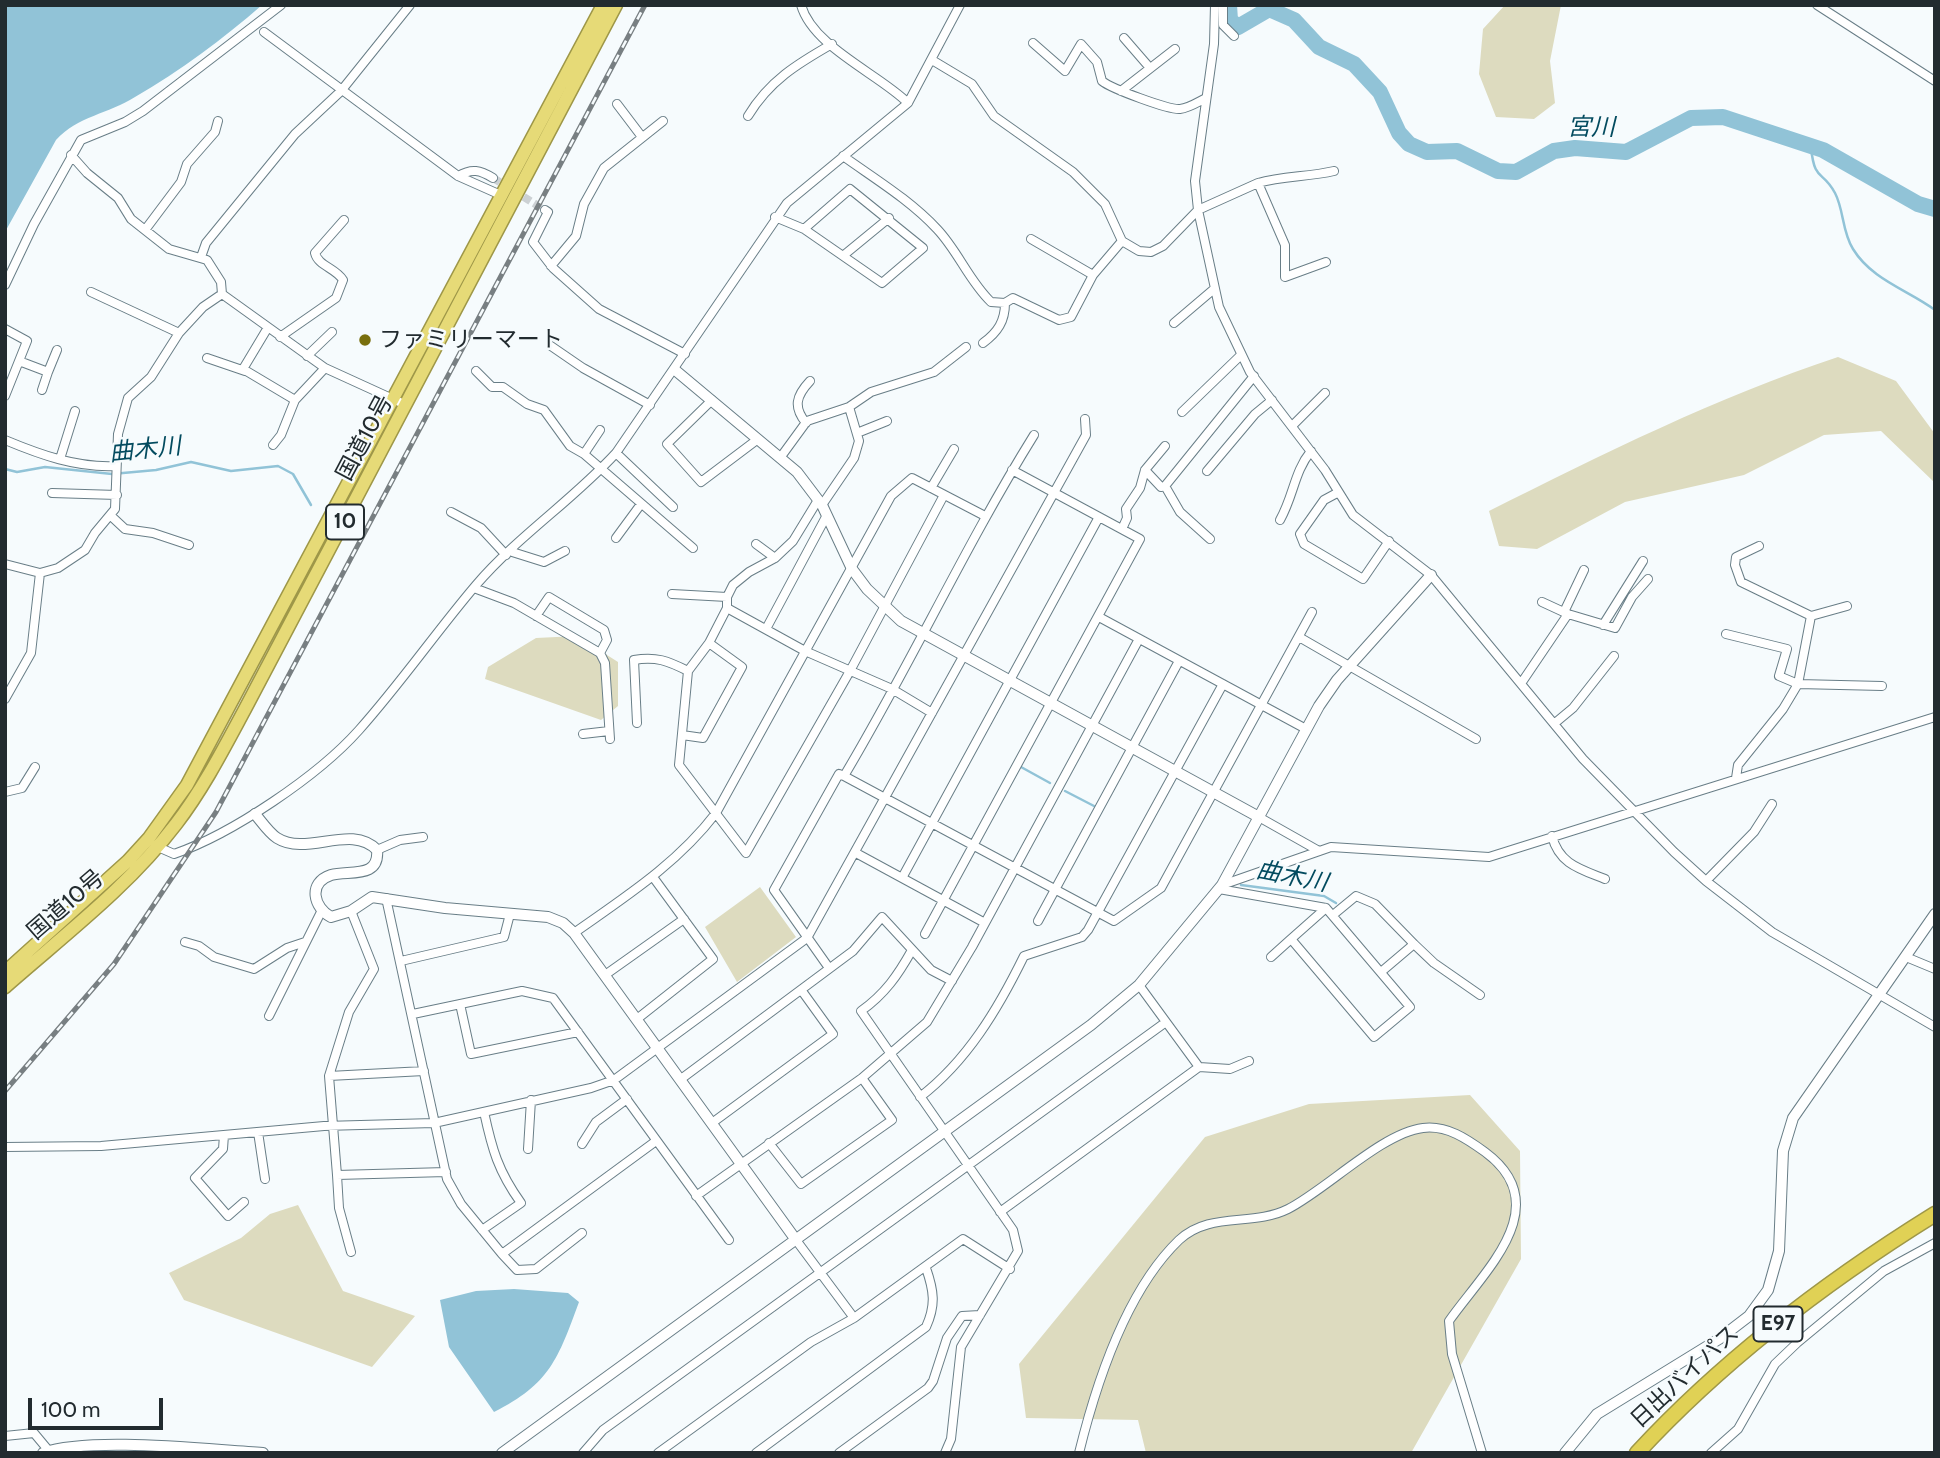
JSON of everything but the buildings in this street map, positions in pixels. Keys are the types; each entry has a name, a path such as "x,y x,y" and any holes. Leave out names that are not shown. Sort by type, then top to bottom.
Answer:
{"highway":[{"name":"国道10号","path":"5,987 112,894 158,847 195,796 220,754 604,9"},
{"name":"国道10号","path":"5,972 128,861 149,838 187,785 400,402"},
{"name":"日出バイパス","path":"1637,1453 1688,1401 1778,1324 1935,1214"}],"street":[{"path":"5,285 71,155 86,136 114,127 143,111 281,5"},
{"path":"201,257 206,243 263,172 295,134 341,91 410,5"},
{"path":"801,5 807,21 832,44 879,82 894,89 908,103"},
{"path":"158,847 174,854 195,847 255,814 357,733 474,588 616,453 676,370 775,217 787,203 908,103 960,5"},
{"path":"1215,5 1214,44 1195,181 1198,210 1214,289 1224,320 1254,376 1311,451 1353,515 1431,575 1583,759 1706,881 1772,932 1935,1027"},
{"path":"1223,5 1223,25 1234,36"},
{"path":"1818,5 1935,81"},
{"path":"264,32 458,176 507,199"},
{"path":"1124,38 1150,68"},
{"path":"1033,43 1065,71 1081,44 1097,62 1102,81 1121,91 1176,109 1206,98"},
{"path":"748,116 759,97 785,71 832,44"},
{"path":"1121,91 1175,49"},
{"path":"932,60 972,84 994,116 1073,172 1105,204 1122,241 1139,251 1151,252 1163,246 1198,210 1258,183 1282,177 1307,177 1334,171"},
{"path":"617,104 642,137"},
{"path":"145,230 181,182 187,164 215,132 218,121"},
{"path":"551,266 576,236 584,204 593,183 604,168 663,121"},
{"path":"71,155 87,173 118,198 131,219 169,249 201,257 213,267 221,282 222,294 267,328 326,368 400,402"},
{"path":"844,156 903,199 937,228 960,257 978,289 991,302 1005,303 1013,298 1059,320 1071,317 1093,275 1122,241"},
{"path":"458,176 469,170 494,178"},
{"path":"1258,183 1284,245 1285,276 1326,262"},
{"path":"775,217 804,229 882,282 923,248 850,189 804,229"},
{"path":"545,210 548,212 533,242 551,266 599,309 685,354"},
{"path":"844,255 889,218"},
{"path":"280,337 340,293 343,280 340,275 317,259 315,253 344,220"},
{"path":"1031,239 1093,275"},
{"path":"1174,323 1214,289"},
{"path":"91,292 148,321 179,333"},
{"path":"5,564 40,573 58,568 85,550 94,533 115,509 120,423 128,398 151,377 179,333 203,307 222,294"},
{"path":"983,343 995,334 1005,317 1005,303"},
{"path":"244,371 242,367 267,328"},
{"path":"5,329 27,341 5,396"},
{"path":"307,356 332,332"},
{"path":"551,346 583,368 650,405"},
{"path":"780,458 813,418 842,412 871,392 934,372 966,347"},
{"path":"42,390 57,350"},
{"path":"1182,412 1241,355"},
{"path":"207,358 244,371 295,400"},
{"path":"19,361 48,372"},
{"path":"273,444 281,435 295,400 326,368"},
{"path":"676,370 797,472 823,507 852,569 885,607 922,633 1216,792 1319,851"},
{"path":"476,371 492,387 503,387 527,404 544,410 570,446 584,454 694,548"},
{"path":"1164,486 1254,376"},
{"path":"806,424 797,412 797,403 801,391 810,381"},
{"path":"1292,426 1325,394"},
{"path":"712,400 667,444 701,482 758,439"},
{"path":"1207,471 1255,414 1272,400"},
{"path":"766,629 823,507 854,458 859,440 849,407"},
{"path":"60,459 75,411"},
{"path":"5,1147 101,1146 332,1126 434,1122 591,1088 614,1080 807,938 1086,435 1085,419"},
{"path":"857,433 887,421"},
{"path":"584,454 600,430"},
{"path":"844,776 985,516 1034,435"},
{"path":"5,440 60,459 116,472"},
{"path":"1122,529 1127,518 1126,509 1140,488 1145,470 1166,446"},
{"path":"931,488 954,449"},
{"path":"1280,520 1293,497 1300,464 1311,451"},
{"path":"616,453 673,507"},
{"path":"925,933 1140,539 1012,470"},
{"path":"1145,470 1161,487 1164,486 1180,512 1210,539"},
{"path":"574,933 653,877 693,843 716,813 891,496 912,478 985,516"},
{"path":"52,493 117,495"},
{"path":"1338,493 1324,499 1300,534 1304,544 1363,579 1389,541"},
{"path":"823,507 775,558 748,572 733,585 727,597 727,608 709,643 688,671 679,765 746,853 850,671 944,495"},
{"path":"616,538 641,504"},
{"path":"451,512 481,528 508,553 544,562 565,551"},
{"path":"110,515 125,529 153,533 189,545"},
{"path":"902,878 1099,517"},
{"path":"756,544 775,558"},
{"path":"1759,546 1736,557 1735,565 1741,582 1811,616 1847,606"},
{"path":"1604,625 1643,561"},
{"path":"1522,682 1566,613 1584,570"},
{"path":"5,699 31,653 40,573"},
{"path":"502,1453 1091,1025 1139,985 1220,887 1325,697 1431,575"},
{"path":"1542,602 1566,613 1615,628 1632,597 1648,579"},
{"path":"474,588 514,603 600,653 605,663 610,735 583,734"},
{"path":"672,594 727,597"},
{"path":"536,616 549,597 604,630 607,640 600,653"},
{"path":"727,608 805,651 892,689 932,713"},
{"path":"829,968 774,890 839,774 1114,922 1161,888 1216,792 1312,612"},
{"path":"1736,778 1738,765 1783,709 1798,684 1811,616"},
{"path":"1099,617 1306,729"},
{"path":"1726,634 1787,649 1779,676 1798,684 1882,686"},
{"path":"1299,637 1351,664 1476,739"},
{"path":"696,1196 862,1079 892,1056 927,1022 985,923 1139,639"},
{"path":"682,734 703,737 742,667 709,643"},
{"path":"1555,723 1573,708 1614,656"},
{"path":"637,723 634,660 650,657 665,659 688,671"},
{"path":"1038,921 1180,661"},
{"path":"920,1097 946,1077 970,1049 1024,956 1082,937 1177,771 1223,684"},
{"path":"1220,887 1331,847 1489,857 1935,717"},
{"path":"5,793 22,788 35,766"},
{"path":"1706,881 1754,832 1772,804"},
{"path":"255,814 276,838 288,842 360,839 377,849"},
{"path":"1552,836 1556,850 1569,864 1605,879"},
{"path":"377,849 400,840 423,837"},
{"path":"377,849 378,859 372,867 362,872 331,875 320,881 315,892 316,903 321,912 331,917 351,911 372,897 548,917 562,923 574,933 605,975 853,1318"},
{"path":"856,853 985,923"},
{"path":"637,1020 713,959 653,877"},
{"path":"1220,887 1329,912 1410,1007 1374,1037 1291,939"},
{"path":"1271,957 1291,939 1356,896 1375,904 1434,962 1480,995"},
{"path":"386,898 446,1172 461,1204 517,1270 536,1269 582,1233"},
{"path":"351,911 374,969 349,1012 329,1076 339,1208 351,1252"},
{"path":"269,1016 300,960 305,942 321,912"},
{"path":"401,961 504,937 510,914"},
{"path":"1564,1453 1597,1414 1719,1339 1749,1316 1768,1290 1779,1251 1783,1151 1793,1118 1876,994 1906,957 1935,914"},
{"path":"681,1079 802,990 868,937 882,917 931,970 952,981"},
{"path":"605,975 684,919"},
{"path":"185,942 199,946 214,957 254,969 287,948 305,942"},
{"path":"1381,972 1414,944"},
{"path":"912,950 896,979 878,999 860,1011 1013,1230 1018,1251 1010,1269 961,1347 951,1439 945,1453"},
{"path":"1906,957 1935,969"},
{"path":"1139,985 1199,1068"},
{"path":"413,1014 522,990 553,999 729,1240"},
{"path":"712,1123 833,1034 802,990"},
{"path":"460,1004 471,1054 578,1032"},
{"path":"583,1453 603,1430 1166,1022"},
{"path":"1000,1212 1199,1068 1230,1069 1249,1061"},
{"path":"329,1076 424,1071"},
{"path":"769,1143 802,1184 892,1120 862,1079"},
{"path":"582,1144 596,1122 627,1099"},
{"path":"528,1149 531,1100"},
{"path":"482,1230 521,1203 497,1165 484,1112"},
{"path":"1079,1453 1093,1396 1106,1361 1131,1309 1157,1268 1181,1239 1205,1224 1263,1220 1289,1209 1390,1141 1425,1128 1454,1133 1494,1158 1511,1180 1518,1200 1517,1216 1509,1237 1449,1321 1452,1353 1478,1448 1482,1453"},
{"path":"258,1132 265,1179"},
{"path":"225,1135 223,1149 195,1178 228,1216 244,1202"},
{"path":"502,1254 656,1141"},
{"path":"337,1175 446,1172"},
{"path":"659,1453 811,1342 853,1318 963,1239 1010,1269"},
{"path":"1711,1453 1738,1430 1775,1364 1797,1343 1884,1271 1935,1243"},
{"path":"756,1453 926,1327 932,1313 935,1294 926,1268"},
{"path":"839,1453 928,1388 933,1381 947,1338 962,1316 980,1315"},
{"path":"5,1436 34,1433 46,1452 116,1446 263,1453"}],"shaded area":[{"path":"1505,5 1561,5 1550,61 1555,103 1534,119 1496,117 1479,74 1483,29"},
{"path":"1838,357 1896,381 1935,434 1935,483 1881,431 1824,435 1744,475 1625,502 1537,549 1499,546 1489,511 1704,408"},
{"path":"577,636 618,662 618,706 601,720 485,679 488,667 536,638"},
{"path":"760,887 796,937 737,982 705,927"},
{"path":"1470,1095 1520,1151 1521,1259 1411,1453 1146,1453 1138,1420 1026,1418 1019,1364 1205,1137 1309,1104"},
{"path":"298,1205 343,1291 415,1316 372,1367 184,1300 169,1273 241,1238 270,1214"}],"water":[{"path":"5,5 262,5 217,42 168,76 125,103 84,120 65,132 56,140 5,232"},
{"path":"514,1289 568,1293 579,1302 550,1368 528,1391 494,1412 449,1347 440,1300 476,1291"}],"waterway":[{"name":"宮川","path":"1229,5 1230,20 1238,27 1269,9 1294,20 1319,47 1354,64 1380,92 1399,133 1409,144 1427,152 1457,151 1498,171 1516,172 1554,151 1575,148 1626,152 1691,118 1723,117 1823,150 1918,204 1935,209"},
{"path":"1811,148 1817,171 1835,193 1849,242 1861,260 1880,277 1935,310"},
{"name":"曲木川","path":"5,469 17,472 45,467 112,474 156,470 191,462 231,471 278,466 293,474 311,505"},
{"name":"曲木川","path":"1021,767 1050,783"},
{"name":"曲木川","path":"1065,791 1094,806"},
{"name":"曲木川","path":"1241,885 1324,896 1336,903"}],"tunnel":[{"path":"493,178 545,210"}],"railway":[{"path":"5,1091 114,964 216,812 645,5"}],"place":[{"name":"ファミリーマート","path":"365,340"}]}
